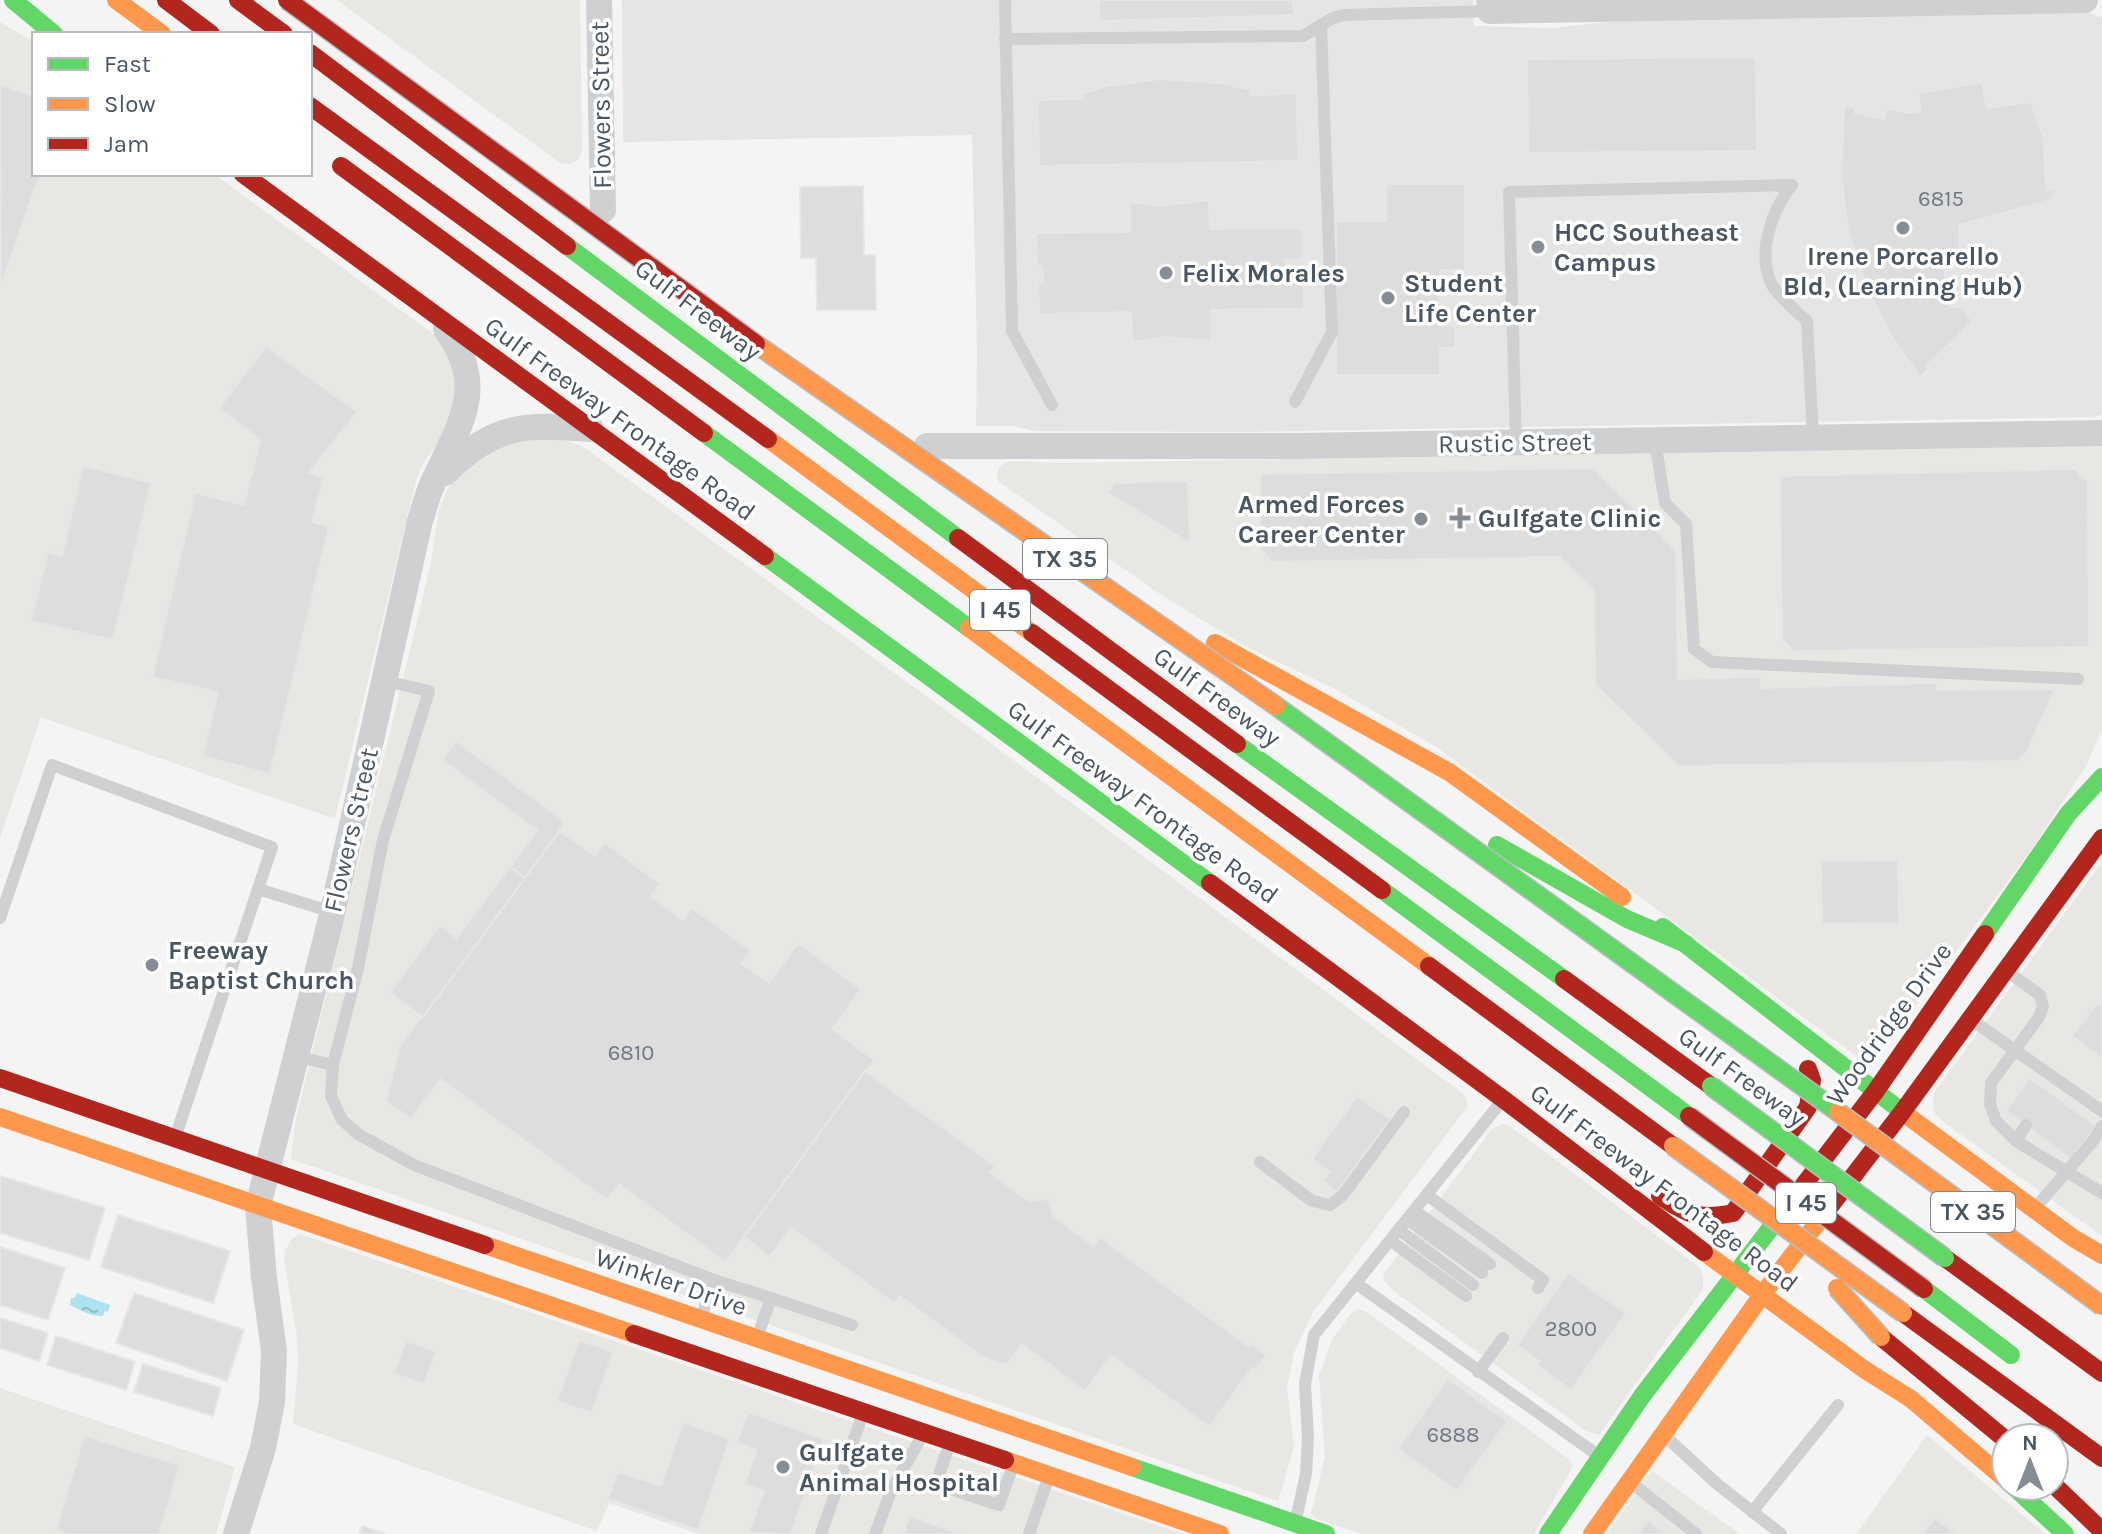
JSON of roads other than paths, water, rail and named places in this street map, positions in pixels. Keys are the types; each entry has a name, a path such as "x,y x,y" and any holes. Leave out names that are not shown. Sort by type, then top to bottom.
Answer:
{"main road":[{"path":"13,0 51,32"},
{"path":"116,0 159,32"},
{"path":"166,0 208,32"},
{"path":"238,0 281,32"},
{"name":"TX 35","path":"287,0 734,329 1299,722 1636,964 2102,1306"},
{"path":"0,7 49,32"},
{"name":"Gulf Freeway","path":"312,54 1079,629 2102,1373"},
{"name":"I 45","path":"312,107 579,300 2026,1365"},
{"name":"I 45","path":"323,153 2102,1458"},
{"path":"552,171 654,246"},
{"name":"Gulf Freeway Frontage Road","path":"246,176 935,680 1506,1102 1733,1274 1933,1416 1990,1466"},
{"path":"834,376 1104,575 1195,632 1449,772 1686,944 1875,1092 2073,1238 2102,1255"},
{"path":"1079,629 1130,643"},
{"path":"1196,674 1627,919 1686,944"},
{"name":"Woodridge Drive","path":"1548,1534 1733,1274 1875,1092 2099,768"},
{"path":"1592,1534 1762,1295 1903,1111 2102,838"},
{"path":"1506,1102 1531,1109 1681,1210 1704,1220 1733,1213 1808,1107 1812,1094 1812,1080 1806,1061 1795,1044 1764,1018 1759,1002"},
{"name":"Winkler Drive","path":"0,1078 1211,1494 1293,1528 1326,1534"},
{"path":"0,1117 1220,1534"},
{"path":"1865,1370 1839,1337 1830,1313 1832,1289 1901,1189 1923,1176 1944,1178 1976,1190 2041,1230 2073,1238"},
{"path":"1780,1224 1881,1337 1990,1427"},
{"path":"628,1332 640,1299"},
{"path":"892,1422 905,1389"},
{"path":"2013,1393 2102,1478"},
{"path":"1049,1476 1058,1467 1072,1467 1105,1478 1155,1475"},
{"path":"1199,1527 1211,1494"},
{"path":"2070,1500 2102,1531"},
{"path":"2030,1502 2065,1534"}],"street":[{"name":"Flowers Street","path":"599,0 603,210"},
{"path":"1489,6 2085,0"},
{"name":"Flowers Street","path":"236,1534 263,1448 272,1402 274,1351 258,1206 265,1171 332,912 420,521 431,487 460,430 466,393 465,361 437,317"},
{"name":"Flowers Street","path":"431,487 473,448 513,429 538,425 591,429"},
{"name":"Rustic Street","path":"927,446 1226,447 2102,433"}],"lane":[{"path":"1005,0 1012,331 1052,405"},
{"path":"1005,39 1303,36 1343,15 1489,6"},
{"path":"1295,402 1332,332 1321,25"},
{"path":"1516,443 1509,192 1792,185 1772,218 1767,266 1772,285 1807,321 1813,438"},
{"path":"1655,441 1665,503 1686,524 1694,649 1712,662 2078,679"},
{"path":"385,681 429,691 383,840 358,968 333,1065 331,1096 342,1120 358,1134 414,1165 714,1280 852,1325"},
{"path":"0,918 52,765 272,847 175,1139"},
{"path":"258,889 332,912"},
{"path":"2006,970 2040,995 2043,1006 2039,1017 1991,1083 1990,1104 1996,1121 2016,1141 2102,1193"},
{"path":"1970,1019 2102,1111"},
{"path":"295,1056 333,1065"},
{"path":"2049,1092 2057,1080"},
{"path":"2077,1112 2085,1099"},
{"path":"1293,1528 1306,1474 1308,1437 1305,1384 1314,1335 1506,1102"},
{"path":"1260,1162 1312,1201 1330,1205 1343,1195 1404,1112"},
{"path":"2016,1141 2026,1125"},
{"path":"2035,1209 2102,1126"},
{"path":"2045,1158 2054,1146"},
{"path":"1427,1195 1543,1280 1538,1288"},
{"path":"1403,1226 1486,1269"},
{"path":"1403,1226 1470,1290"},
{"path":"700,1320 714,1280"},
{"path":"1357,1284 1600,1457"},
{"path":"757,1339 771,1298"},
{"path":"1478,1372 1503,1338"},
{"path":"1752,1512 1838,1405"},
{"path":"821,1534 863,1412"},
{"path":"875,1534 892,1489 923,1433"},
{"path":"1662,1433 1717,1484 1781,1534"},
{"path":"950,1442 936,1484 999,1505 1013,1463"},
{"path":"1029,1534 1049,1476"},
{"path":"1629,1481 1696,1534"}],"water":[{"path":"77,1293 110,1305 108,1312 105,1311 103,1316 94,1315 70,1305 71,1298 75,1298"}],"place":[{"name":"Irene Porcarello Bld, (Learning Hub)","path":"1903,228"},
{"name":"HCC Southeast Campus","path":"1538,247"},
{"name":"Felix Morales","path":"1166,273"},
{"name":"Student Life Center","path":"1388,298"},
{"name":"Gulfgate Clinic","path":"1460,518"},
{"name":"Armed Forces Career Center","path":"1421,519"},
{"name":"Freeway Baptist Church","path":"152,965"},
{"name":"Gulfgate Animal Hospital","path":"783,1467"}]}
